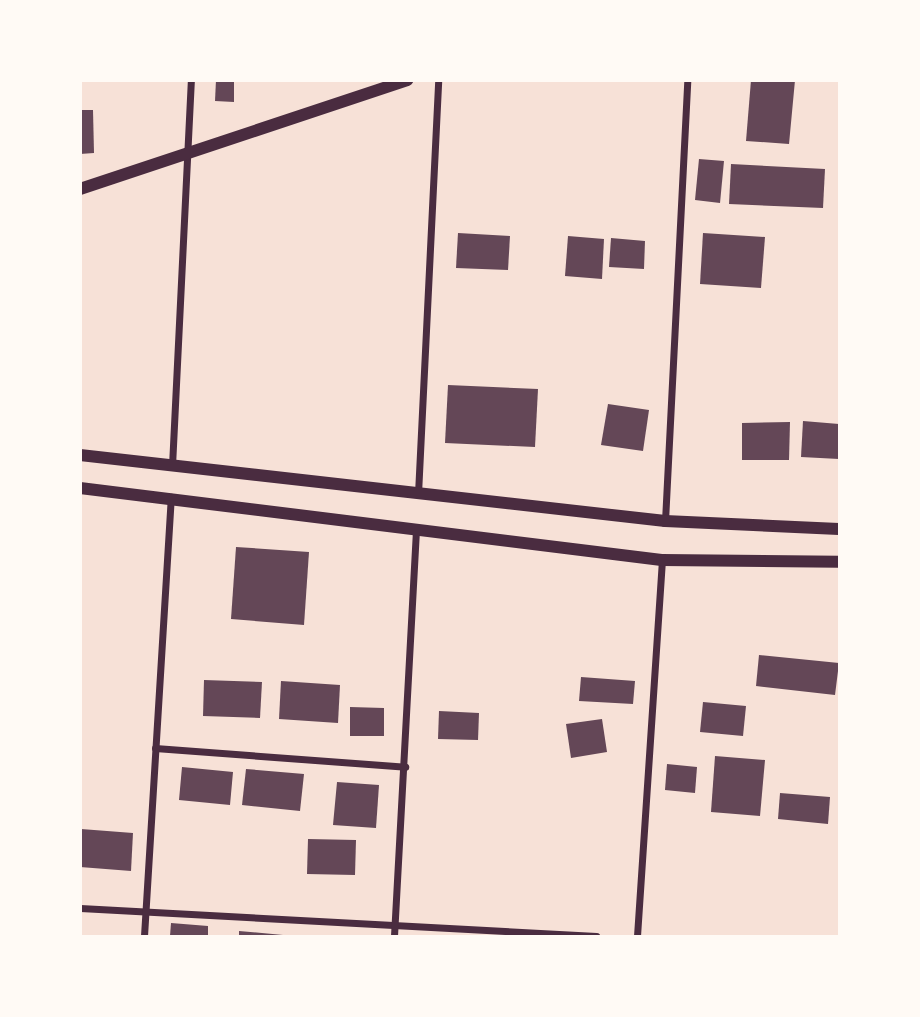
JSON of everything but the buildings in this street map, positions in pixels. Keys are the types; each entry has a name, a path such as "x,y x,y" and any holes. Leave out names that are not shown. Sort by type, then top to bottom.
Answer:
{"street":[{"path":"172,466 191,80"},
{"path":"80,189 407,80"},
{"path":"418,494 438,80"},
{"path":"665,522 687,80"},
{"path":"80,455 665,522 839,529"},
{"path":"80,488 171,497 416,532 662,559 839,562"},
{"path":"144,936 171,497"},
{"path":"394,936 416,532"},
{"path":"638,936 662,559"},
{"path":"155,748 405,767"},
{"path":"80,908 596,936"}]}
